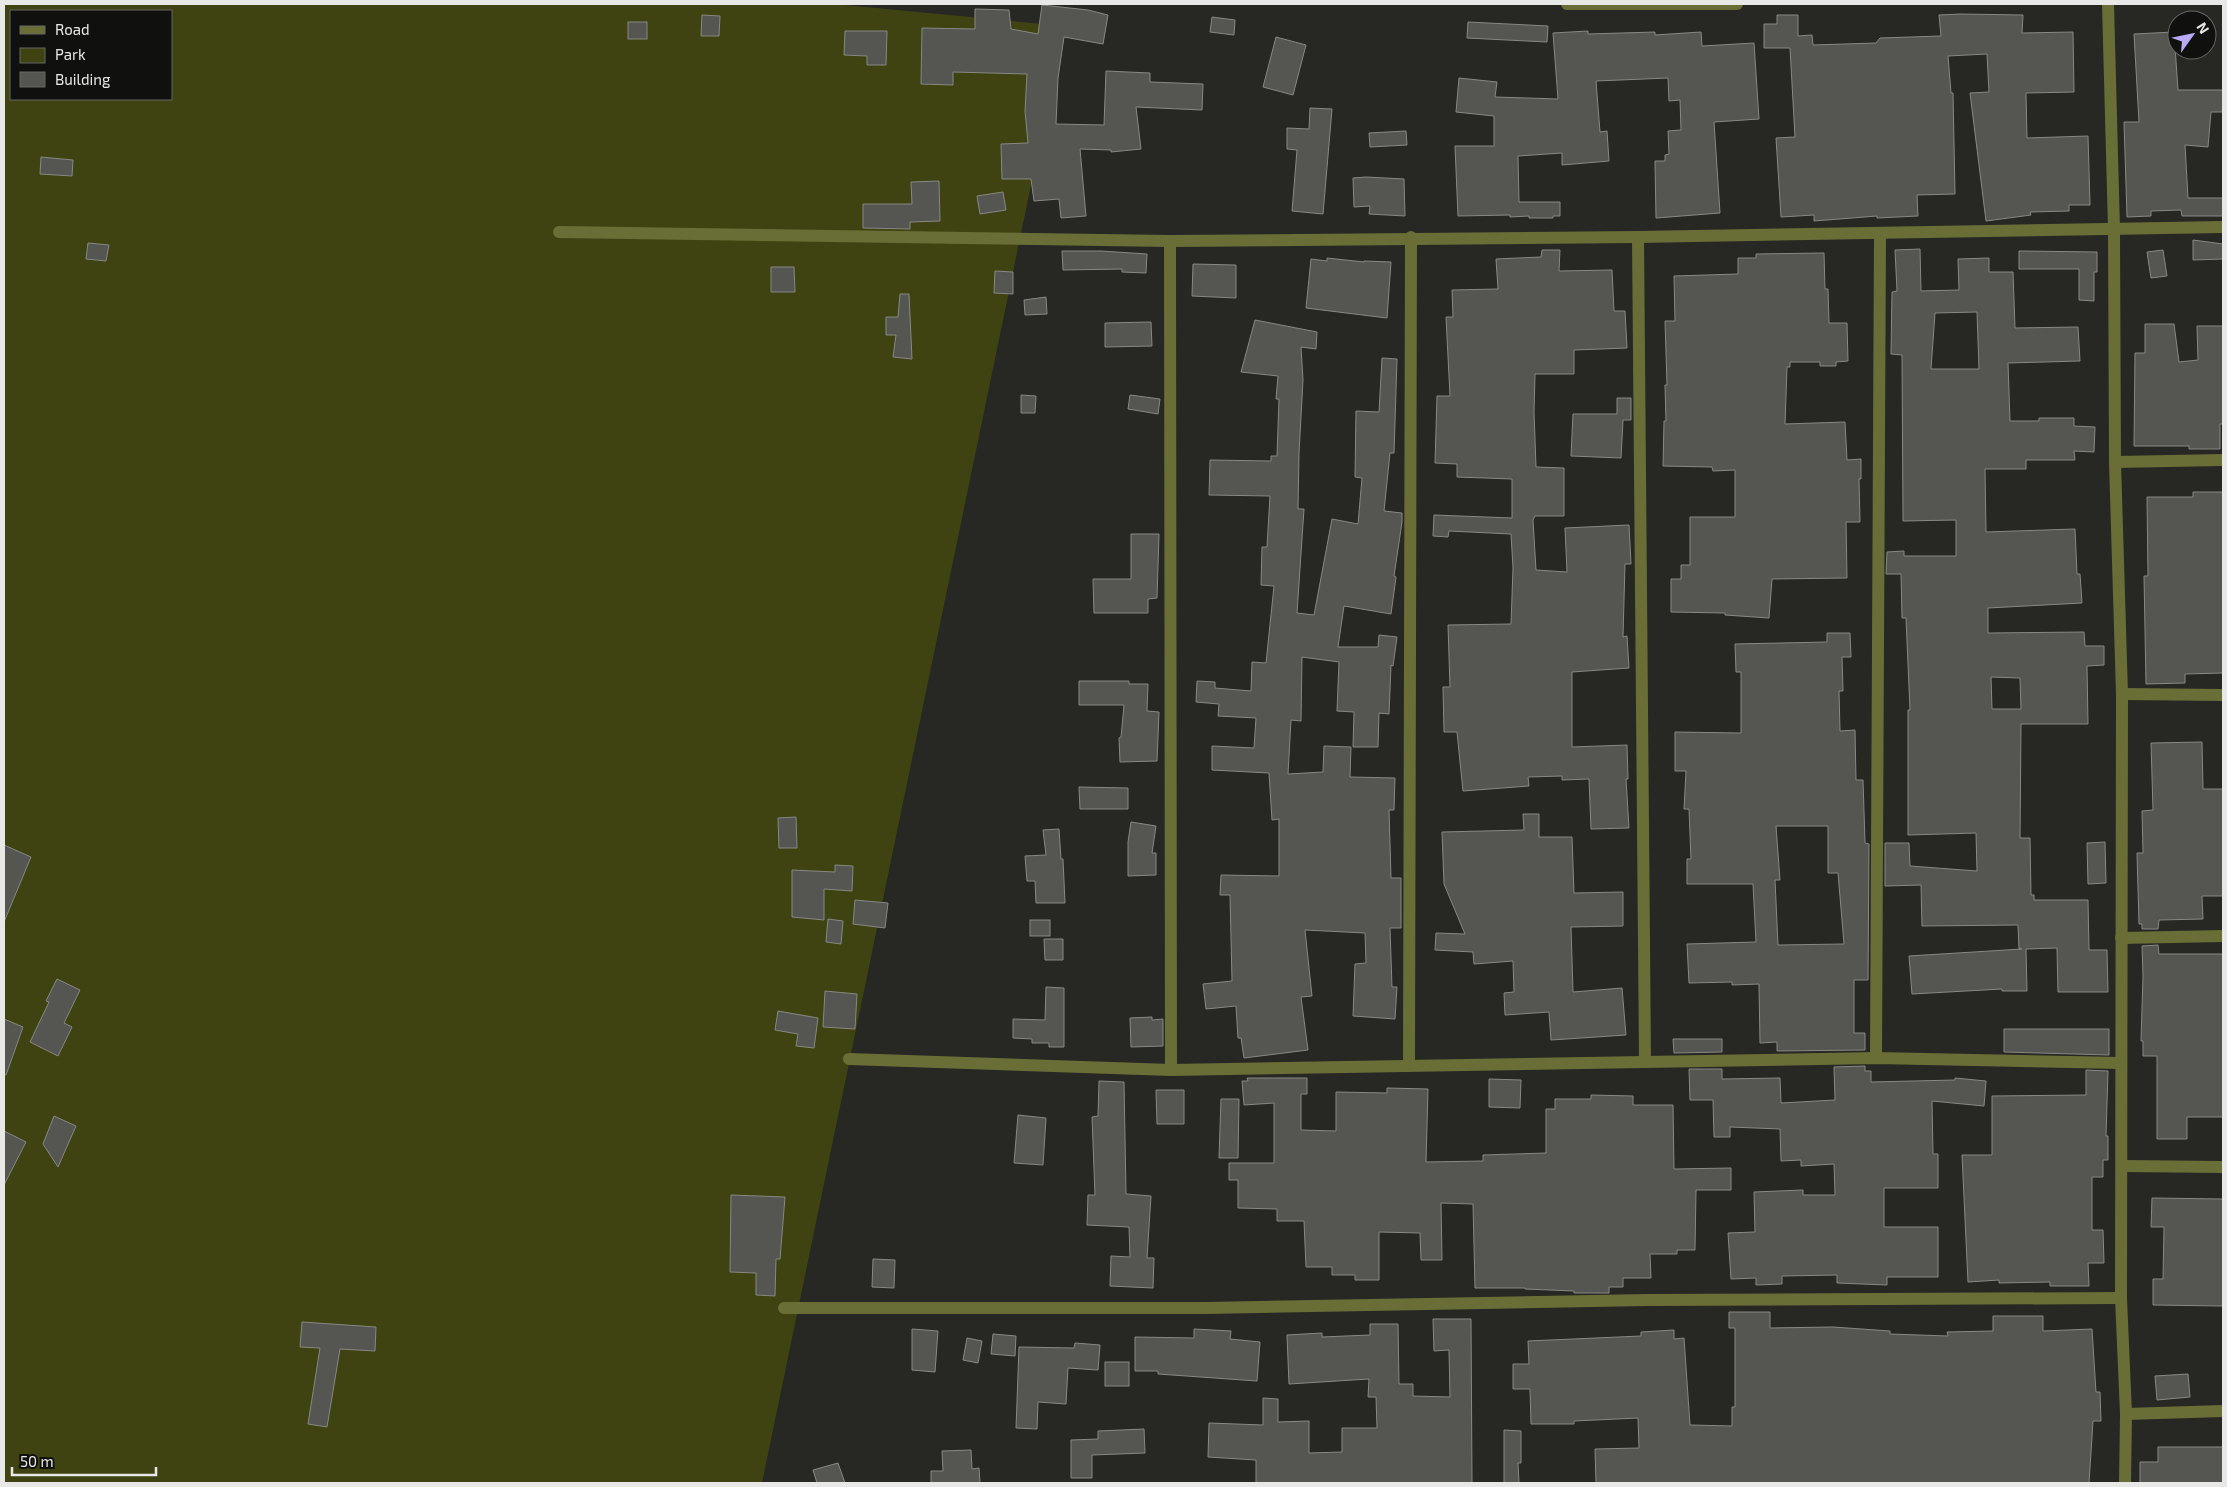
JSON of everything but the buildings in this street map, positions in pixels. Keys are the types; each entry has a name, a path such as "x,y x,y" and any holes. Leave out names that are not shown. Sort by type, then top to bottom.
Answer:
{"street":[{"path":"1567,4 1737,4"},
{"path":"2108,4 2114,229 2115,462 2122,694 2120,938 2122,1064 2121,1298 2126,1414 2124,1483"},
{"path":"559,232 1170,241 1411,237 1638,237 2223,227"},
{"path":"1876,1058 1880,233"},
{"path":"1410,1066 1411,237"},
{"path":"1638,237 1646,1062"},
{"path":"1170,241 1171,1070"},
{"path":"2115,462 2223,460"},
{"path":"2122,694 2223,695"},
{"path":"2120,938 2223,936"},
{"path":"849,1059 1171,1070 1876,1058 2122,1064"},
{"path":"2122,1166 2223,1167"},
{"path":"784,1308 1216,1308 1707,1299 2121,1298"},
{"path":"2126,1414 2223,1411"}],"green space":[{"path":"4,4 834,4 1064,26 762,1483 4,1483"}]}
